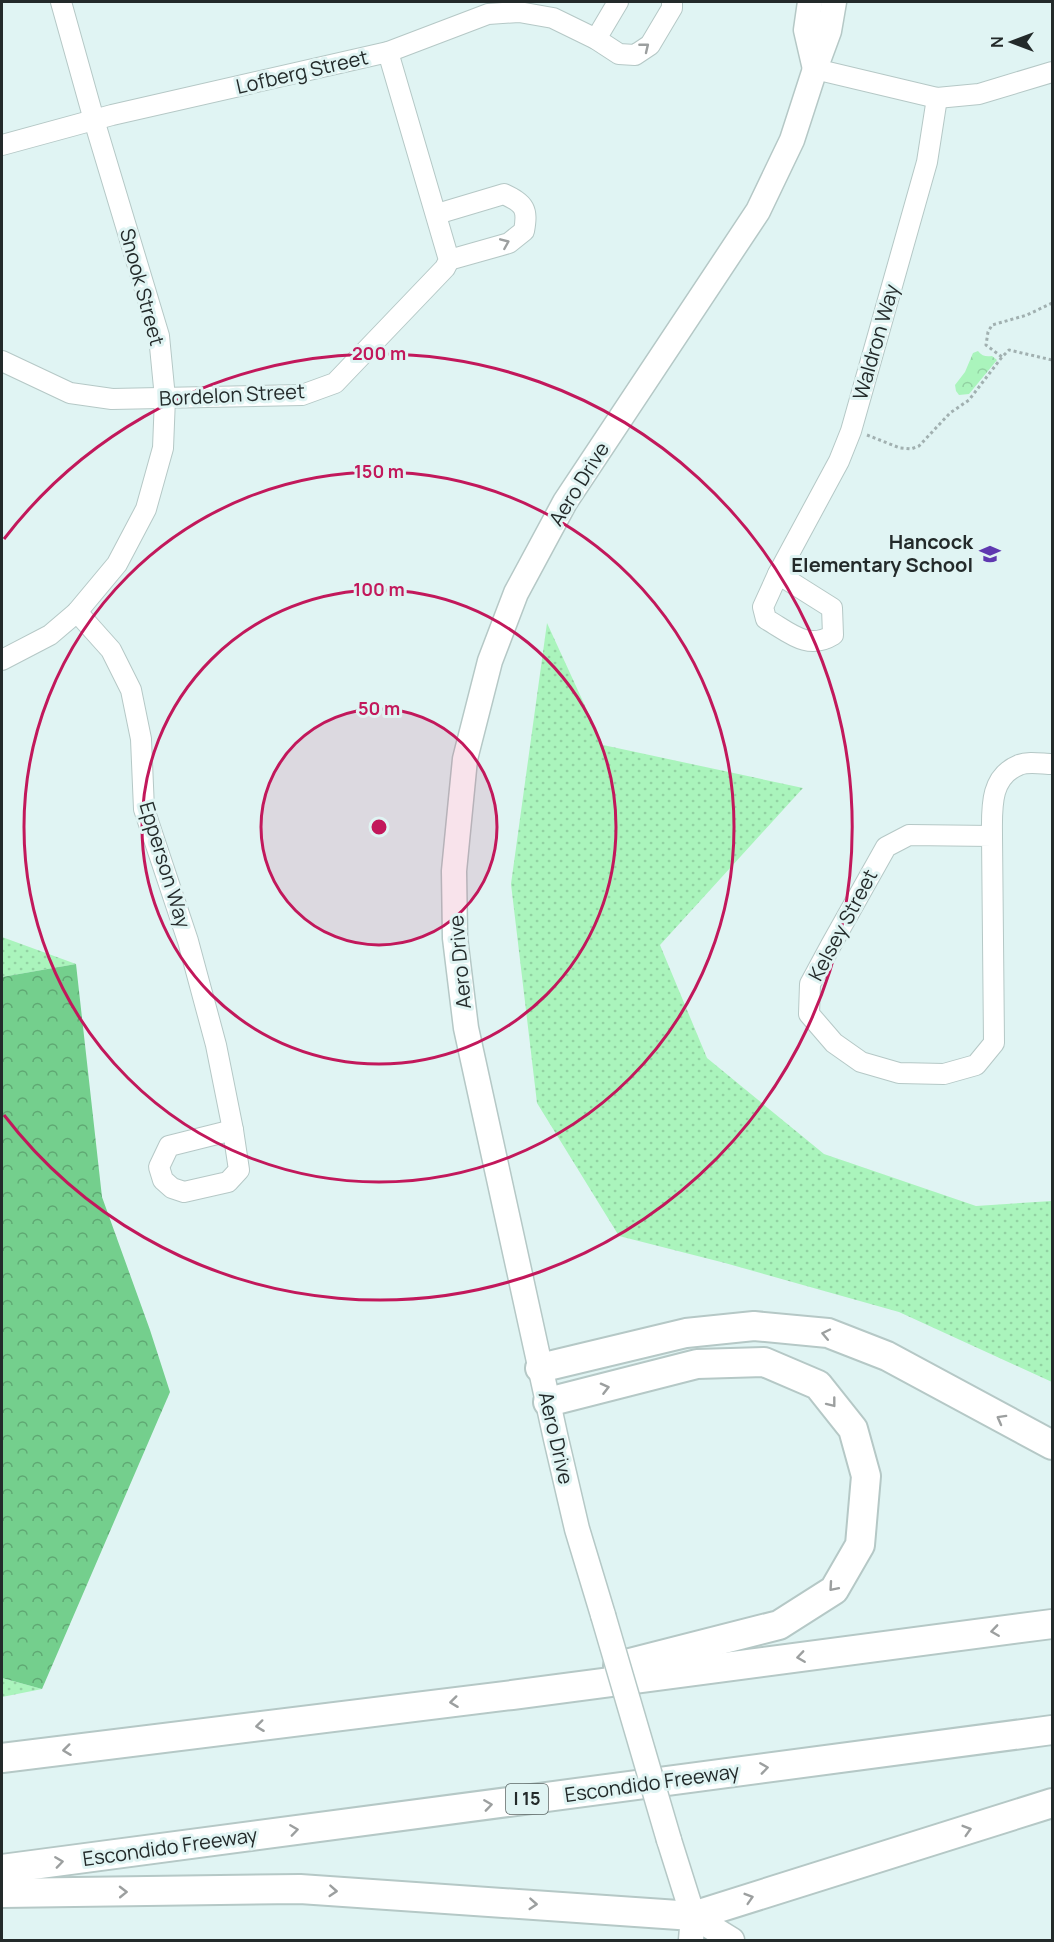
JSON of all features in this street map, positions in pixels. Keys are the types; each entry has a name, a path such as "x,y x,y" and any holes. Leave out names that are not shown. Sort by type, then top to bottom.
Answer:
{"highway":[{"path":"540,1368 686,1334 754,1326 828,1334 887,1356 1053,1445"},
{"path":"512,1695 707,1642 779,1625 834,1590 860,1545 866,1476 853,1429 818,1385 764,1362 698,1364 548,1402"},
{"path":"2,1758 512,1695 1053,1624"},
{"name":"Escondido Freeway","path":"2,1869 1053,1730"},
{"path":"2,1893 300,1889 692,1928 1053,1803"}],"main road":[{"name":"Aero Drive","path":"810,2 806,30 814,69"},
{"name":"Aero Drive","path":"692,1928 669,1840 577,1528 540,1368 465,1017 455,938 454,871 465,759 490,661 516,593 565,502 758,211 792,140 814,69 829,31 834,2"},
{"path":"692,1928 732,1941"}],"street":[{"name":"Snook Street","path":"2,660 50,635 77,612 117,564 146,508 163,448 165,398 159,336 61,2"},
{"path":"596,39 618,2"},
{"name":"Lofberg Street","path":"2,145 94,120 388,52 488,14 519,12 553,18 596,39 619,54 635,55 650,45 672,8 672,2"},
{"path":"388,52 449,260 509,243 524,231 527,215 519,201 504,194 437,214"},
{"path":"814,69 937,98 979,94 1052,75"},
{"name":"Waldron Way","path":"778,574 839,461 852,427 927,162 937,98"},
{"name":"Bordelon Street","path":"2,361 70,393 112,399 302,395 335,383 445,268 449,260"},
{"name":"Epperson Way","path":"77,612 111,650 131,690 141,739 144,809 188,941 216,1046 233,1130"},
{"name":"Kelsey Street","path":"992,836 909,835 886,847 810,984 809,1014 834,1043 861,1062 899,1073 944,1074 976,1065 994,1043 992,796 1002,776 1020,764 1053,764"}],"path":[{"path":"1002,357 986,345 987,332 993,325 1027,315 1053,303"},
{"path":"852,427 900,448 911,449 919,446 950,413 969,400 1009,350 1053,360"}],"green space":[{"path":"978,351 997,360 969,394 959,395 955,385 965,372 973,353"},
{"path":"547,623 603,745 803,788 660,945 707,1058 824,1154 976,1206 1052,1201 1052,1382 899,1312 619,1236 537,1103 511,884"},
{"path":"2,937 76,964 2,977"},
{"path":"76,964 102,1197 170,1392 42,1689 2,1678 2,977"},
{"path":"2,1678 42,1689 2,1697"}],"place":[{"name":"Hancock Elementary School","path":"990,554"}]}
